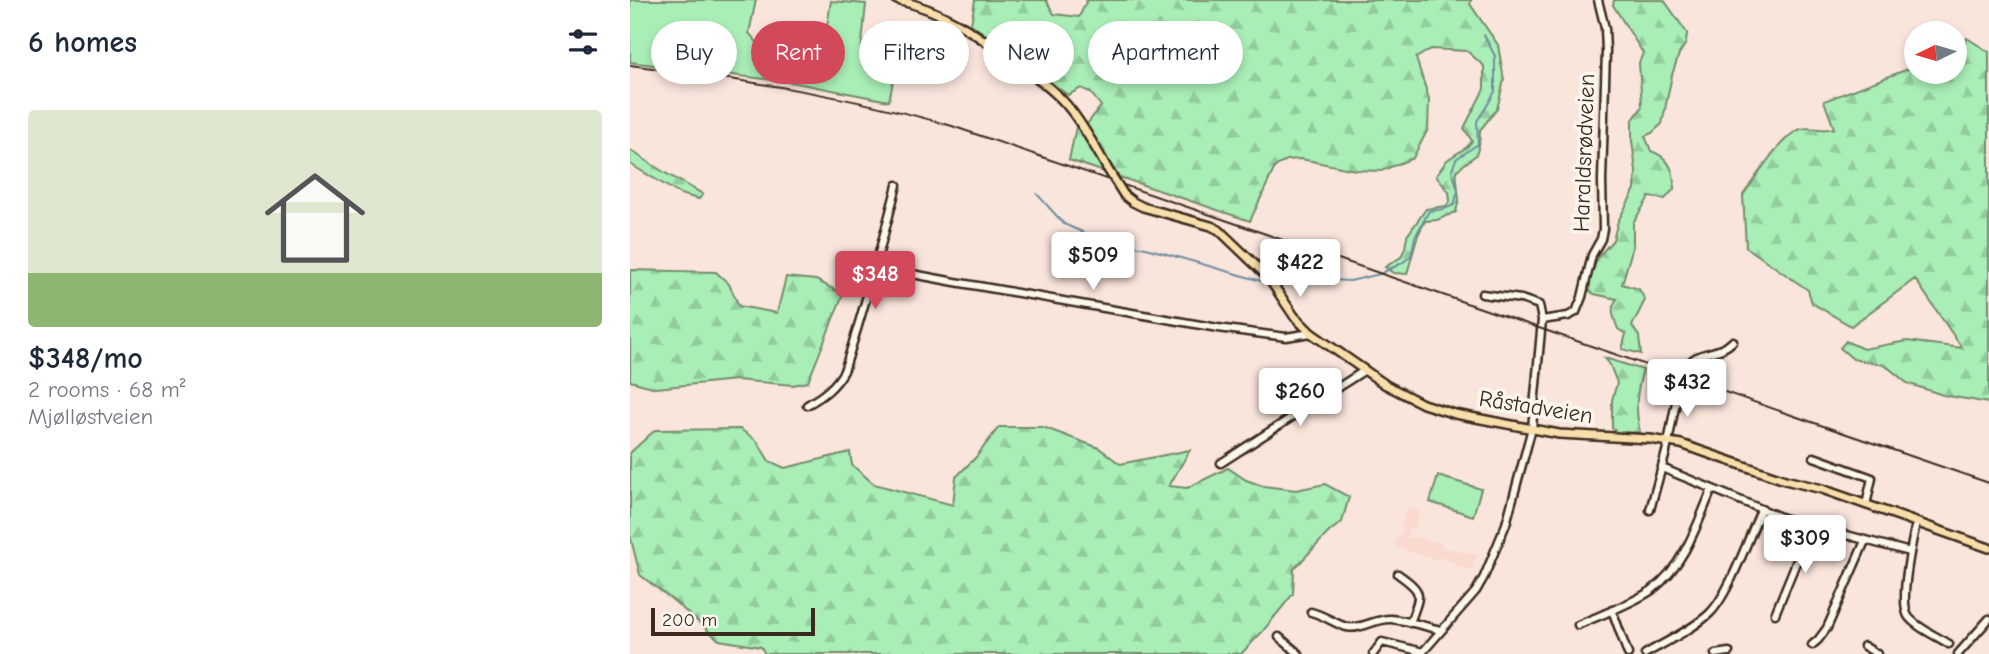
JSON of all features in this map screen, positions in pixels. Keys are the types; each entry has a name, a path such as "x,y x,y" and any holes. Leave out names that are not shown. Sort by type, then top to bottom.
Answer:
{"main road":[{"name":"Råstadveien","path":"897,0 925,7 966,26 1044,84 1081,124 1124,195 1143,206 1219,230 1268,277 1294,316 1311,333 1403,394 1437,410 1573,436 1668,441 1822,489 1989,548"}],"street":[{"name":"Haraldsrødveien","path":"1542,320 1576,312 1591,254 1601,239 1603,229 1606,51 1605,28 1598,0"},
{"path":"807,405 823,396 838,381 844,370 897,185"},
{"path":"876,265 955,282 1218,328 1286,337 1311,333"},
{"path":"1373,654 1382,642 1422,653 1470,600 1484,577 1510,510 1532,428 1542,320 1539,305 1521,299 1482,294"},
{"path":"1650,510 1683,377 1690,363 1696,358 1727,348 1733,341"},
{"path":"1221,463 1365,370"},
{"path":"1814,457 1872,478 1866,505"},
{"path":"1662,468 1760,510 1910,552"},
{"path":"1578,625 1650,592 1667,577 1686,551 1712,489"},
{"path":"1645,654 1714,610 1731,579 1760,510"},
{"path":"1916,523 1904,600 1907,614 1913,622 1949,644"},
{"path":"1775,614 1811,526"},
{"path":"1812,645 1827,628 1865,541"},
{"path":"1398,574 1416,587 1419,596 1410,623"},
{"path":"1612,610 1628,654"},
{"path":"1311,612 1352,628 1391,619 1441,630"},
{"path":"1958,654 1989,619"},
{"path":"1279,637 1298,654"},
{"path":"1864,646 1877,654"},
{"path":"1715,654 1729,652"}],"shaded area":[{"path":"1407,507 1420,511 1415,529 1409,528 1407,537 1414,539 1415,536 1442,544 1442,547 1477,555 1472,570 1454,565 1454,562 1395,547 1398,534 1401,535"}],"green space":[{"path":"630,0 756,0 749,33 751,77 737,76 737,21 651,21 651,65 630,62"},
{"path":"975,0 1046,0 1054,14 1079,17 1087,0 1471,0 1470,4 1498,45 1504,80 1497,109 1480,130 1476,155 1456,171 1459,199 1456,212 1437,220 1425,221 1418,235 1407,274 1393,273 1385,267 1401,257 1407,236 1426,209 1446,206 1450,201 1449,192 1436,176 1447,160 1472,141 1464,128 1484,89 1484,66 1467,51 1431,49 1416,58 1429,99 1428,129 1413,158 1381,171 1355,170 1301,159 1287,160 1275,167 1250,221 1069,160 1076,127 1087,124 1101,106 1090,92 1081,88 1068,95 1053,84 1074,84 1074,21 983,21 983,33 971,24"},
{"path":"1614,0 1664,0 1687,33 1686,43 1672,75 1662,124 1645,136 1651,151 1670,165 1674,189 1665,199 1649,197 1633,223 1633,246 1622,284 1639,289 1645,300 1632,326 1639,336 1641,354 1622,349 1626,334 1618,329 1614,317 1613,306 1617,299 1594,294 1590,291 1589,282 1598,257 1613,240 1618,221 1635,189 1632,121 1642,107 1639,63 1643,53 1613,5"},
{"path":"831,1 866,4 864,21 859,21 859,84 892,84 889,101 801,84 845,84 845,21 828,21"},
{"path":"1967,38 1989,52 1989,403 1943,395 1907,383 1885,365 1853,359 1840,348 1846,341 1863,349 1907,341 1962,348 1915,279 1851,326 1812,303 1808,290 1746,247 1743,195 1770,158 1794,133 1805,128 1834,128 1824,101 1904,71 1904,84 1967,84"},
{"path":"630,150 703,194 699,199 680,194 630,164"},
{"path":"630,270 716,272 729,284 739,306 777,313 786,277 816,280 843,294 808,382 793,385 736,380 656,388 630,381"},
{"path":"1605,358 1643,370 1637,401 1640,432 1617,433 1612,428 1612,400 1617,383"},
{"path":"999,427 1043,427 1099,448 1120,464 1190,450 1169,486 1187,488 1228,468 1246,480 1263,486 1296,490 1325,484 1349,497 1342,522 1294,569 1293,594 1241,654 765,654 761,647 719,640 640,575 630,535 630,453 655,430 740,429 757,441 769,461 785,468 850,452 852,465 874,484 953,505 956,477 976,457"},
{"path":"1438,476 1481,489 1473,516 1430,502"}],"waterway":[{"path":"1277,284 1350,281 1380,274 1411,256 1415,237 1429,211 1454,205 1458,191 1452,170 1456,159 1478,144 1477,121 1495,91 1495,56 1484,35"},
{"path":"1037,194 1064,224 1098,239 1146,248 1268,283"}],"railway":[{"path":"630,65 752,82 832,97 952,126 1989,483"}]}
